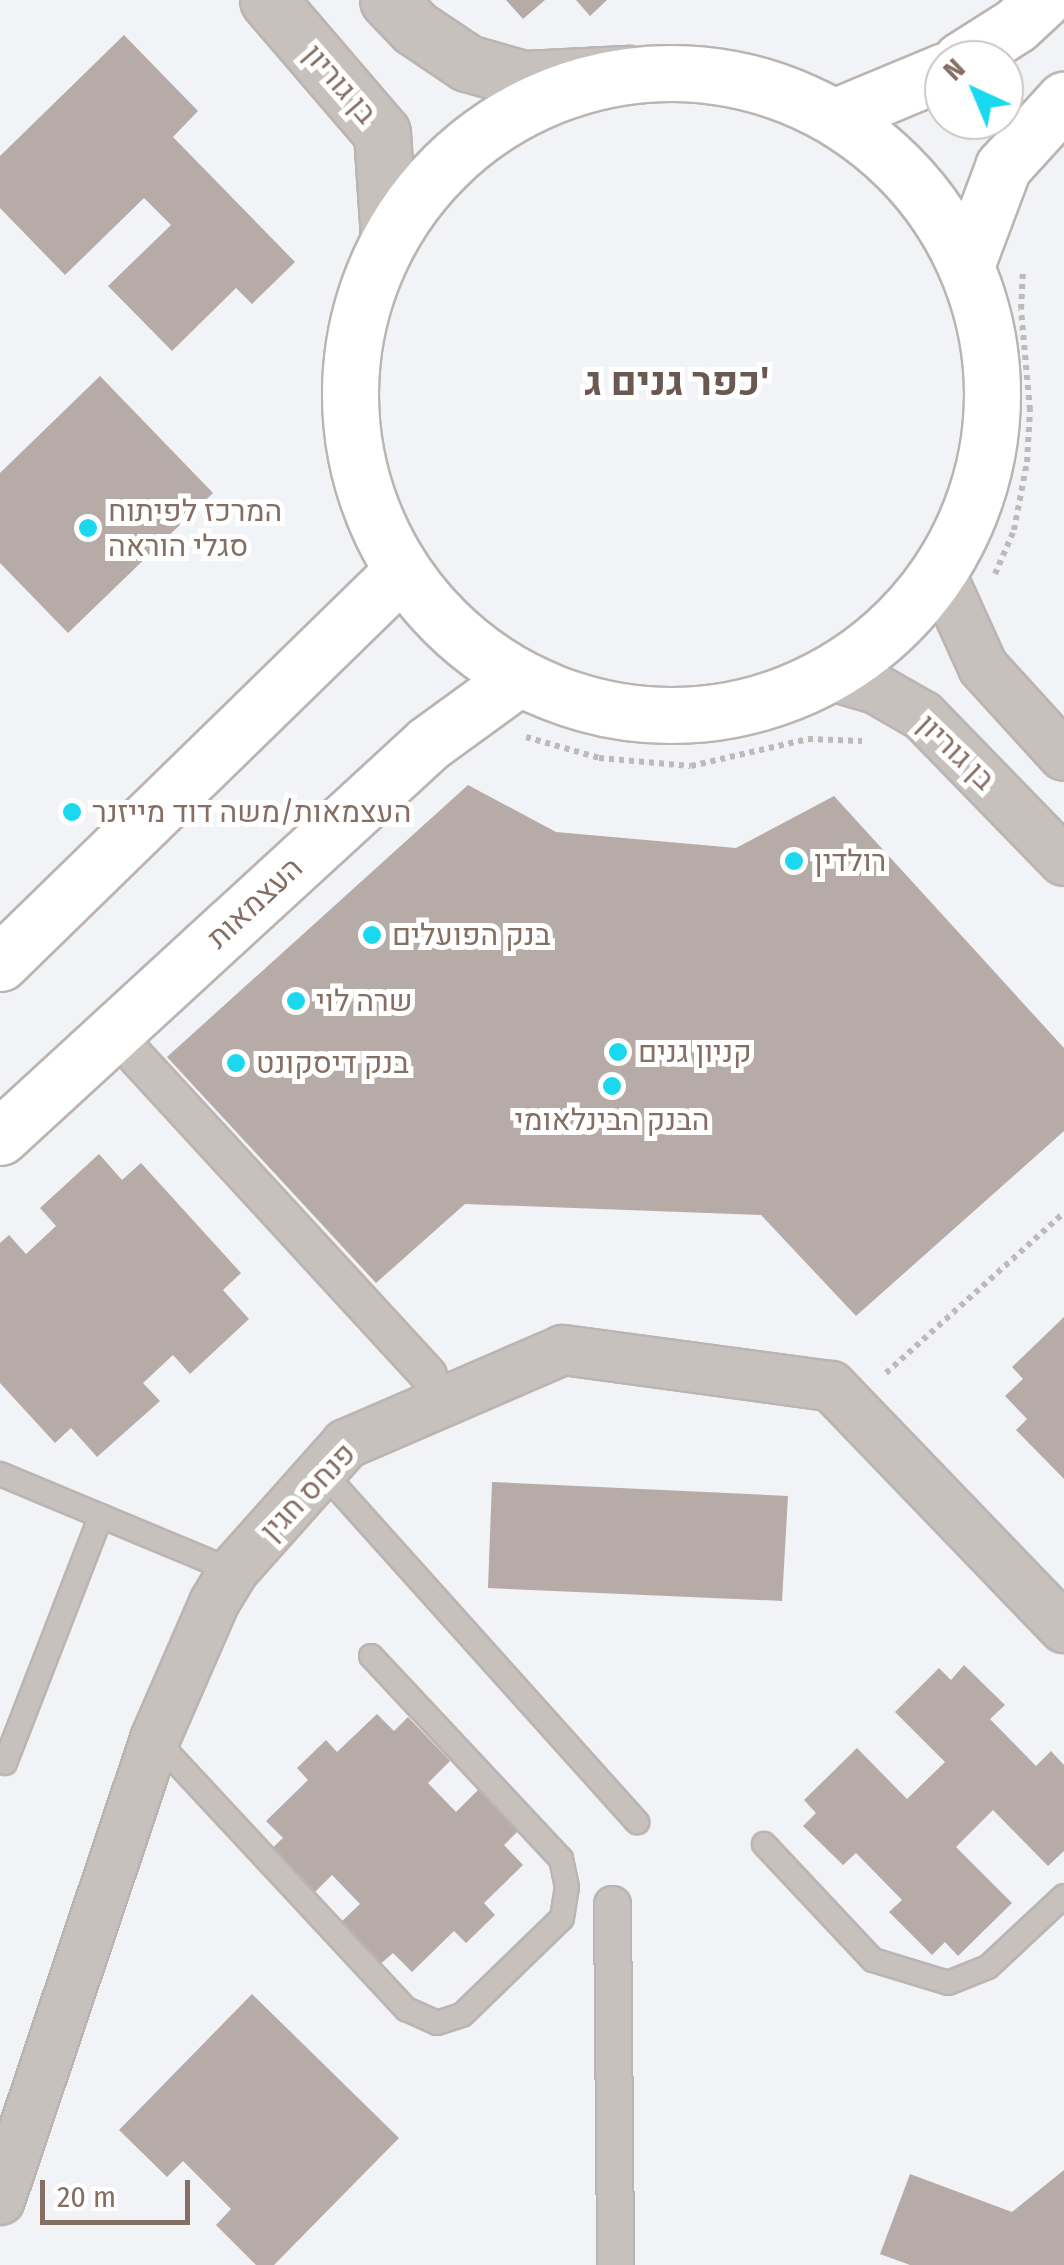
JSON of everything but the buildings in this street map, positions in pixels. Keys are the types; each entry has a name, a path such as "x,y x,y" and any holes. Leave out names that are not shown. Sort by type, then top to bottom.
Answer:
{"main road":[{"path":"993,40 1016,26 1043,0"},
{"path":"626,74 735,78 836,116 913,180 967,263 993,367 984,474 966,576 828,675 727,712 620,713 518,679 473,650 434,614 401,572 363,494 348,407 357,320 389,238 450,160 532,103 626,74"},
{"path":"836,116 924,79"},
{"path":"967,263 1004,167 1064,100"},
{"path":"0,963 401,572"},
{"name":"העצמאות","path":"0,1137 429,743 518,679"}],"street":[{"name":"בן גוריון","path":"268,0 382,133 389,238"},
{"path":"388,0 415,28 467,62 523,80 626,74"},
{"path":"966,576 983,668 1064,756"},
{"name":"בן גוריון","path":"828,675 876,689 924,716 1064,861"},
{"path":"136,1057 428,1374"},
{"name":"פנחס חגין","path":"0,2200 155,1740 214,1603 233,1571 346,1444 563,1350 832,1386 1064,1628"},
{"path":"612,1904 616,2265"}],"lane":[{"path":"322,1470 638,1822"},
{"path":"0,1474 233,1571"},
{"path":"5,1763 100,1516"},
{"path":"155,1740 406,2009 437,2023 462,2016 562,1918 567,1888 560,1859 372,1656"},
{"path":"764,1844 873,1960 948,1983 988,1967 1064,1896"}],"path":[{"path":"966,576 1014,530 1028,462 1030,410 1020,309 1025,255"},
{"path":"516,736 599,758 691,766 808,739 866,741"},
{"path":"884,1375 1064,1213"}],"place":[{"name":"המרכז לפיתוח סגלי הוראה","path":"88,528"},
{"name":"העצמאות/משה דוד מייזנר","path":"72,812"},
{"name":"רולדין","path":"794,861"},
{"name":"בנק הפועלים","path":"372,935"},
{"name":"שרה לוי","path":"296,1001"},
{"name":"קניון גנים","path":"618,1052"},
{"name":"בנק דיסקונט","path":"236,1063"},
{"name":"הבנק הבינלאומי","path":"612,1086"}],"district":[{"name":"כפר גנים ג'","path":"677,382"}]}
